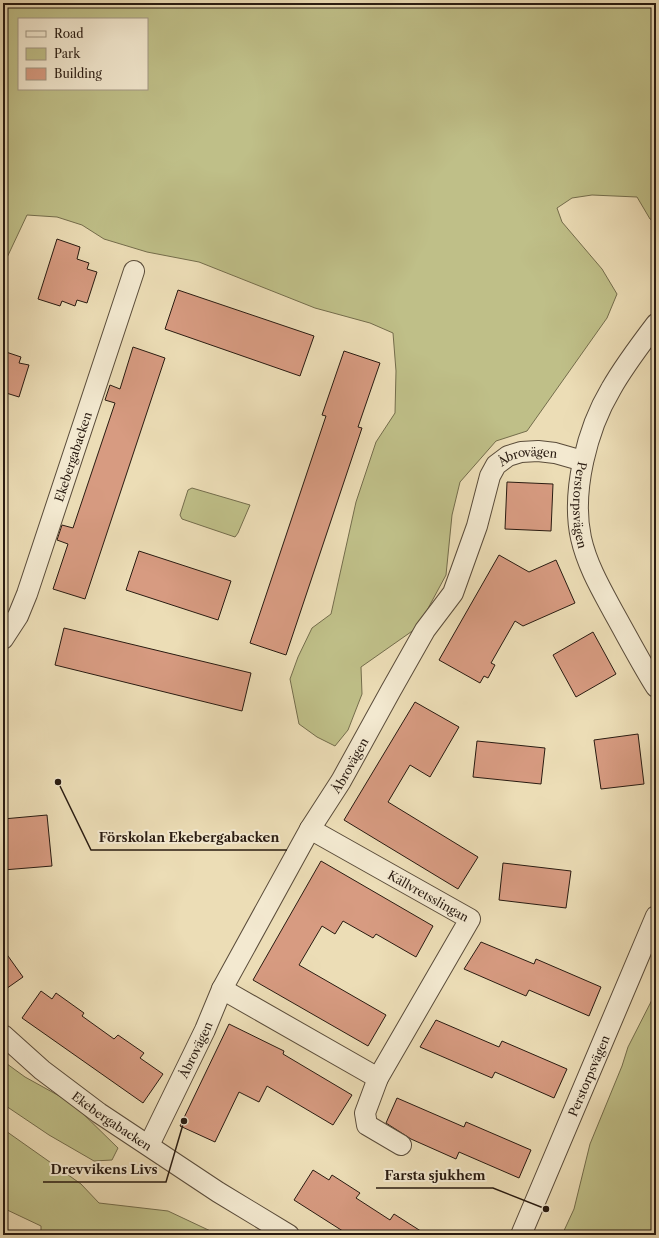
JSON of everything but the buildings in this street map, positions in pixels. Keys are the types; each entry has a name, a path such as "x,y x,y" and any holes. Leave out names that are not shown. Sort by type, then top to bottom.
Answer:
{"street":[{"name":"Ekebergabacken","path":"3,639 18,616 27,594 134,271"},
{"name":"Perstorpsvägen","path":"656,324 610,390 594,424 584,461 579,496 578,520 581,539 590,565 603,592 656,687"},
{"name":"Åbrovägen","path":"149,1145 205,1030 222,989 310,829 341,781 426,630 452,593 478,526 490,476 496,465 508,456 521,452 538,451 556,453 584,461"},
{"name":"Källvretsslingan","path":"310,829 470,919 378,1078 365,1113 366,1125 401,1145"},
{"name":"Perstorpsvägen","path":"521,1235 656,916"},
{"path":"222,989 378,1078"},
{"name":"Ekebergabacken","path":"3,1035 42,1070 99,1113 218,1192 289,1235"}],"green space":[{"path":"3,3 656,3 656,222 650,219 637,197 592,195 572,198 557,208 562,222 602,269 617,294 607,318 527,431 496,441 460,482 452,515 446,575 418,627 361,667 362,694 348,730 335,746 317,737 299,724 290,679 298,657 312,628 331,614 356,502 376,442 395,413 396,371 393,333 370,323 315,308 199,262 147,252 104,239 82,225 57,217 27,215 3,266 3,80 6,79 3,77"},
{"path":"192,488 250,505 235,537 182,519 180,515 188,490"},
{"path":"656,992 656,1235 562,1235 574,1209 590,1144 622,1066 628,1047"},
{"path":"3,1061 25,1077 72,1103 118,1148 112,1160 94,1161 49,1135 3,1104"},
{"path":"3,1129 81,1184 99,1203 168,1211 219,1235 41,1235 41,1226 3,1208"}],"place":[{"name":"Förskolan Ekebergabacken","path":"58,782"},
{"name":"Drevvikens Livs","path":"184,1121"},
{"name":"Farsta sjukhem","path":"546,1209"}]}
